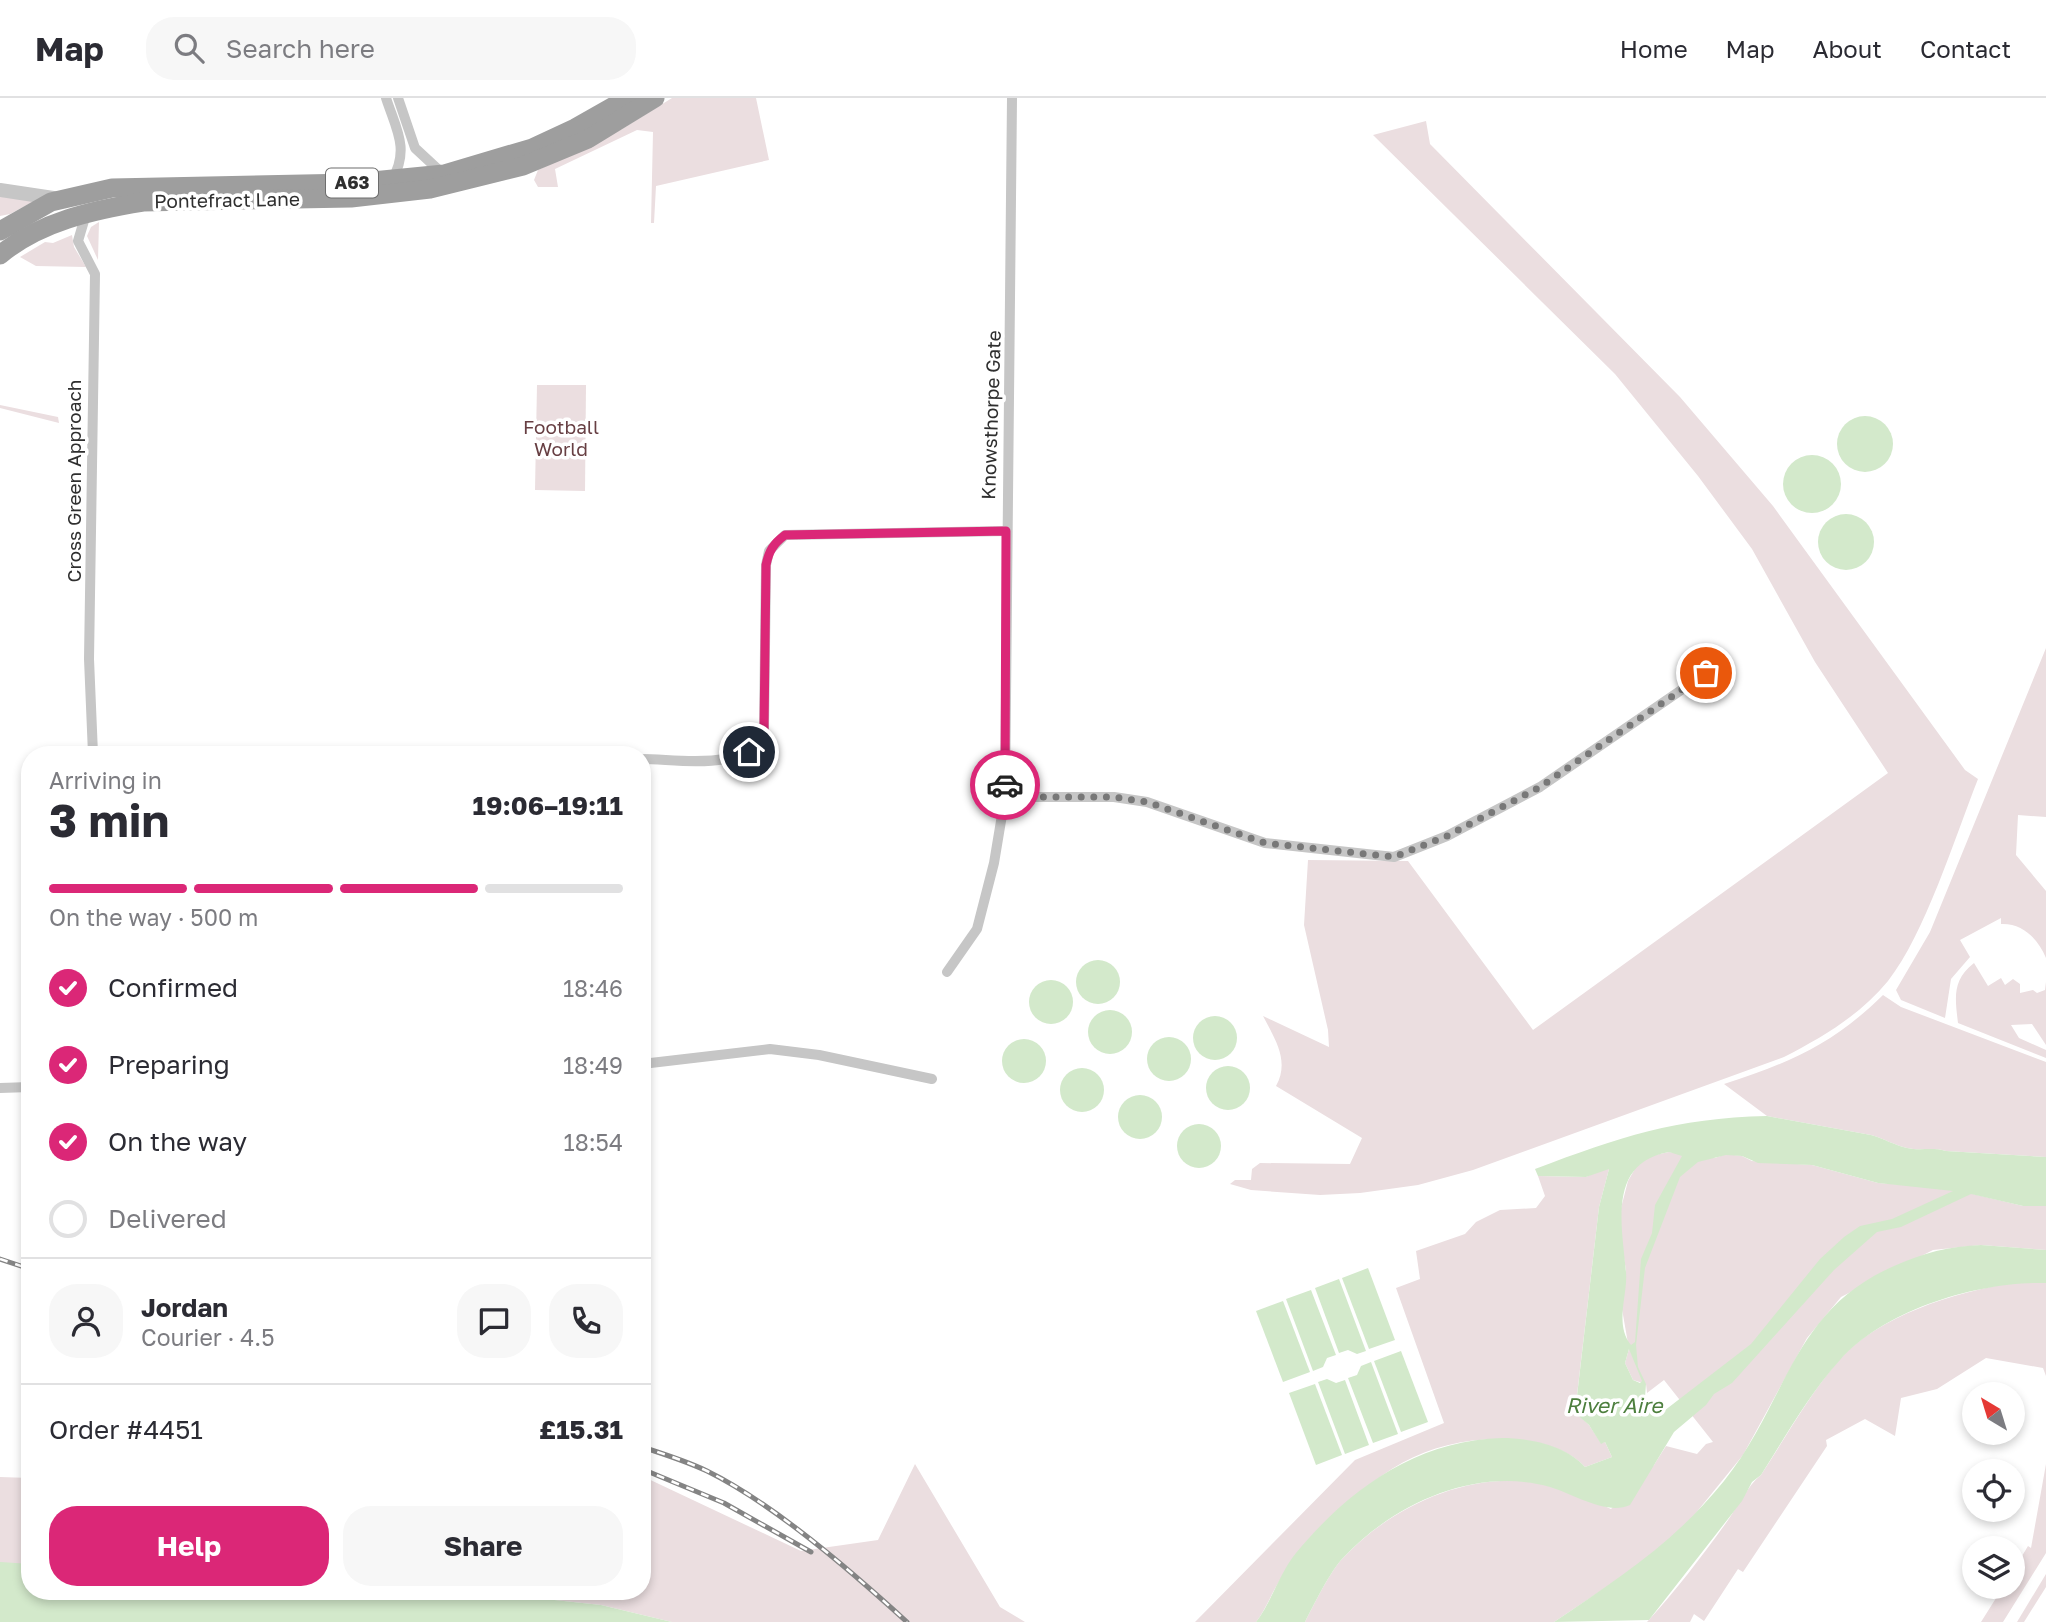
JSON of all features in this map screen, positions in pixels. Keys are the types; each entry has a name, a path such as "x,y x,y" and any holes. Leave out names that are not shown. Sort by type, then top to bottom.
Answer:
{"highway":[{"name":"Pontefract Lane","path":"0,231 60,199 112,188 392,180 444,174 532,148 575,128 628,98"},
{"name":"Pontefract Lane","path":"0,255 30,233 86,214 143,202 386,194 430,190 526,174 655,98"},
{"name":"A63","path":"0,245 18,233 30,233"}],"street":[{"path":"386,98 403,156 392,180"},
{"path":"398,98 415,148 427,163 444,174"},
{"name":"Knowsthorpe Gate","path":"947,972 977,929 994,863 1005,797 1006,531 1013,264 1012,98"},
{"name":"Pontefract Lane","path":"0,190 60,199"},
{"name":"Cross Green Approach","path":"86,214 78,241 95,274 89,659 93,746"},
{"path":"651,758 736,759 759,743 764,730 766,565 769,551 785,535 1006,531"},
{"path":"1005,797 1114,797 1180,812 1265,843 1394,857 1447,836 1540,787 1706,673"},
{"path":"651,1063 770,1049 819,1055 932,1079"},
{"path":"0,1088 21,1087"}],"green space":[{"path":"672,98 756,98 769,160 656,186 654,223 651,223 653,132 637,130 555,169 558,187 538,187 534,180 538,170 622,129"},
{"path":"1426,121 1430,144 1680,397 1773,506 1965,770 1978,779 1927,912 1902,961 1888,981 1865,1004 1813,1041 1784,1057 1473,1170 1418,1185 1320,1195 1251,1190 1230,1184 1235,1180 1251,1180 1252,1169 1260,1163 1350,1164 1362,1138 1276,1086 1282,1068 1281,1059 1263,1016 1329,1047 1328,1030 1304,925 1308,860 1408,861 1533,1030 1888,773 1815,662 1752,549 1698,476 1615,374 1373,135"},
{"path":"0,196 40,198 10,214 0,216"},
{"path":"99,222 98,260 87,236 91,227"},
{"path":"72,235 74,247 86,267 36,266 20,257 45,242 53,243"},
{"name":"Football World","path":"537,385 586,385 585,491 535,490"},
{"path":"0,405 58,417 59,423 0,408"},
{"path":"2046,648 2046,817 2018,815 2016,855 2046,891 2046,958 2029,934 2016,926 2001,924 2001,918 1960,940 1970,957 1951,979 1945,1018 1901,1000 1896,990 1930,932"},
{"path":"1974,963 1988,986 2001,978 2005,985 2013,979 2020,984 2020,993 2033,990 2037,993 2045,990 2046,982 2046,1045 2032,1024 2011,1025 2019,1038 2046,1050 2046,1058 1958,1023 1958,983"},
{"path":"1883,995 1901,1007 2046,1062 2046,1157 1907,1148 1871,1135 1767,1116 1724,1084 1810,1050 1846,1027"},
{"path":"1669,1152 1715,1158 1726,1154 1742,1156 1752,1161 1812,1165 1878,1183 1948,1188 2023,1206 2046,1206 2046,1250 1981,1245 1933,1250 1841,1297 1807,1338 1743,1455 1691,1519 1647,1560 1554,1622 1305,1622 1328,1579 1343,1558 1380,1526 1424,1500 1471,1485 1520,1481 1578,1495 1611,1509 1654,1465 1666,1446 1697,1454 1706,1444 1713,1442 1664,1380 1647,1393 1646,1384 1633,1380 1625,1363 1629,1349 1622,1309 1626,1270 1620,1234 1621,1208 1628,1181 1636,1167 1650,1156"},
{"path":"1606,1167 1609,1169 1599,1207 1575,1412 1589,1425 1601,1443 1605,1442 1612,1457 1585,1467 1559,1449 1506,1439 1475,1440 1422,1453 1376,1480 1335,1517 1288,1569 1256,1622 1195,1622 1355,1460 1444,1423 1396,1288 1420,1279 1416,1251 1465,1234 1476,1222 1500,1210 1536,1208 1545,1196 1538,1176 1586,1177"},
{"path":"2012,1283 2046,1283 2046,1376 2043,1368 1986,1358 1937,1389 1901,1398 1895,1436 1865,1419 1826,1440 1827,1446 1743,1572 1738,1569 1704,1621 1694,1614 1690,1622 1647,1622 1688,1574 1761,1475 1828,1373 1855,1344 1919,1308 1966,1293"},
{"path":"915,1464 1000,1607 1025,1622 672,1622 601,1605 554,1600 651,1600 651,1480 801,1551 878,1540"},
{"path":"2046,1464 2046,1553 2025,1587 2025,1551 2028,1546 2031,1548"},
{"path":"0,1477 21,1478 21,1574 0,1571"},
{"path":"2046,1574 2046,1587 2024,1622 2017,1622"},
{"path":"1995,1599 2017,1599 2003,1622 1981,1622"}],"water":[{"path":"1865,416 1876,418 1885,424 1891,433 1891,455 1885,464 1876,470 1865,472 1854,470 1845,464 1839,455 1837,444 1839,433 1845,424 1854,418"},
{"path":"1812,455 1828,460 1836,468 1841,484 1836,500 1828,508 1812,513 1796,508 1788,500 1783,484 1788,468 1796,460"},
{"path":"1840,514 1852,514 1862,518 1870,526 1874,542 1870,558 1862,566 1852,570 1840,570 1830,566 1822,558 1818,548 1818,536 1822,526 1830,518"},
{"path":"1098,960 1114,966 1120,982 1114,998 1098,1004 1082,998 1076,982 1082,966"},
{"path":"1051,980 1067,986 1073,1002 1067,1018 1051,1024 1035,1018 1029,1002 1035,986"},
{"path":"1110,1010 1126,1016 1132,1032 1126,1048 1110,1054 1094,1048 1088,1032 1094,1016"},
{"path":"1215,1016 1231,1022 1237,1038 1231,1054 1215,1060 1199,1054 1193,1038 1199,1022"},
{"path":"1169,1037 1185,1043 1191,1059 1185,1075 1169,1081 1153,1075 1147,1059 1153,1043"},
{"path":"1024,1039 1040,1045 1046,1061 1040,1077 1024,1083 1008,1077 1002,1061 1008,1045"},
{"path":"1228,1066 1244,1072 1250,1088 1244,1104 1228,1110 1212,1104 1206,1088 1212,1072"},
{"path":"1082,1068 1098,1074 1104,1090 1098,1106 1082,1112 1066,1106 1060,1090 1066,1074"},
{"path":"1140,1095 1156,1101 1162,1117 1156,1133 1140,1139 1124,1133 1118,1117 1124,1101"},
{"name":"River Aire","path":"1767,1116 1871,1135 1912,1149 2046,1157 2046,1206 2023,1206 1971,1194 1901,1227 1877,1232 1834,1270 1732,1383 1714,1394 1706,1405 1674,1432 1630,1505 1621,1508 1601,1506 1550,1487 1522,1482 1465,1486 1438,1494 1386,1521 1343,1558 1328,1579 1305,1622 1256,1622 1290,1561 1317,1530 1362,1489 1413,1458 1471,1441 1502,1438 1524,1439 1558,1448 1585,1467 1612,1457 1605,1442 1601,1444 1589,1425 1575,1413 1599,1207 1609,1169 1586,1177 1538,1176 1535,1169 1648,1131 1734,1118","holes":["1669,1152 1682,1156 1655,1205 1652,1233 1641,1259 1635,1342 1631,1345 1626,1337 1622,1319 1626,1281 1622,1235 1623,1199 1627,1183 1636,1169 1649,1158","1726,1155 1742,1156 1758,1163 1812,1165 1878,1183 1953,1191 1892,1219 1860,1226 1844,1237 1820,1259 1751,1344 1660,1414 1645,1397 1646,1384 1638,1367 1636,1345 1645,1268 1680,1177 1698,1162","1629,1349 1642,1381 1640,1383 1633,1380 1625,1363"]},
{"path":"1199,1124 1215,1130 1221,1146 1215,1162 1199,1168 1183,1162 1177,1146 1183,1130"},
{"path":"1981,1245 2046,1250 2046,1283 1992,1287 1964,1293 1935,1302 1882,1326 1859,1342 1829,1373 1761,1475 1752,1482 1742,1501 1649,1620 1554,1622 1645,1558 1705,1503 1745,1451 1794,1360 1833,1307 1860,1285 1905,1261 1947,1249"},
{"path":"1368,1268 1395,1340 1369,1349 1342,1278"},
{"path":"1339,1279 1366,1351 1357,1354 1348,1350 1339,1353 1315,1288"},
{"path":"1311,1290 1336,1355 1327,1358 1323,1367 1313,1371 1286,1299"},
{"path":"1283,1301 1310,1372 1283,1382 1256,1311"},
{"path":"1401,1351 1428,1422 1401,1432 1374,1361"},
{"path":"1371,1362 1398,1434 1373,1443 1348,1378 1357,1375 1361,1366"},
{"path":"1327,1379 1336,1383 1345,1380 1369,1445 1345,1454 1318,1382"},
{"path":"1315,1384 1342,1455 1316,1465 1289,1393"},
{"path":"0,1571 21,1574 21,1600 554,1600 601,1605 672,1622 0,1622"}],"waterway":[{"name":"River Aire","path":"0,1571 21,1572"}],"railway":[{"path":"0,1259 21,1266"},
{"path":"651,1450 707,1471 759,1501 837,1561 907,1622"},
{"path":"651,1473 724,1503 811,1552"}],"way so far":[{"path":"1005,785 1005,797 1114,797 1147,802 1265,843 1394,857 1447,836 1540,787 1706,673"}],"route":[{"path":"749,752 759,743 764,730 766,565 769,551 785,535 1006,531 1005,785"}]}
